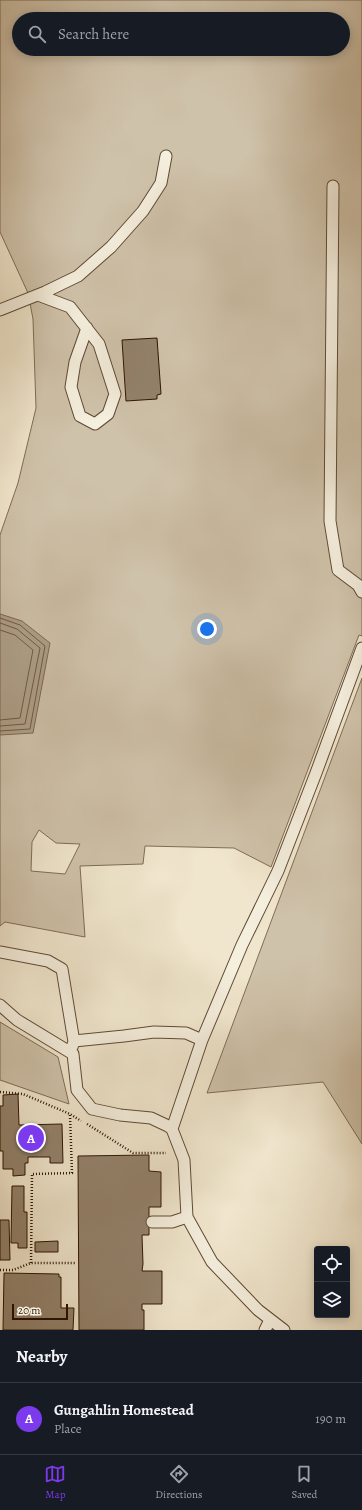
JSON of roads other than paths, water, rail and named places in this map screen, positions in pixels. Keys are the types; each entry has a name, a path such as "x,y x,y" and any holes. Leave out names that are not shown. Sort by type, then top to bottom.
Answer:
{"lane":[{"path":"0,310 38,295 78,276 110,247 143,211 161,183 166,156"},
{"path":"333,186 330,521 338,570 358,584 362,592"},
{"path":"38,295 70,307 87,328 99,344 115,394 108,414 94,424 80,416 71,387 75,362 87,328"},
{"path":"172,1129 202,1040 242,945 278,871 362,648"},
{"path":"0,952 48,961 62,968 74,1041 70,1052"},
{"path":"0,1005 17,1020 73,1054 77,1090 92,1109 151,1118 172,1129 184,1160 187,1217 212,1262 258,1310 268,1325 284,1330"},
{"path":"74,1041 154,1032 186,1033 202,1040"},
{"path":"152,1222 172,1222 187,1217"}],"water":[{"path":"0,614 22,621 50,643 33,733 0,735"}],"place":[{"name":"Gungahlin Homestead","path":"31,1138"}]}
